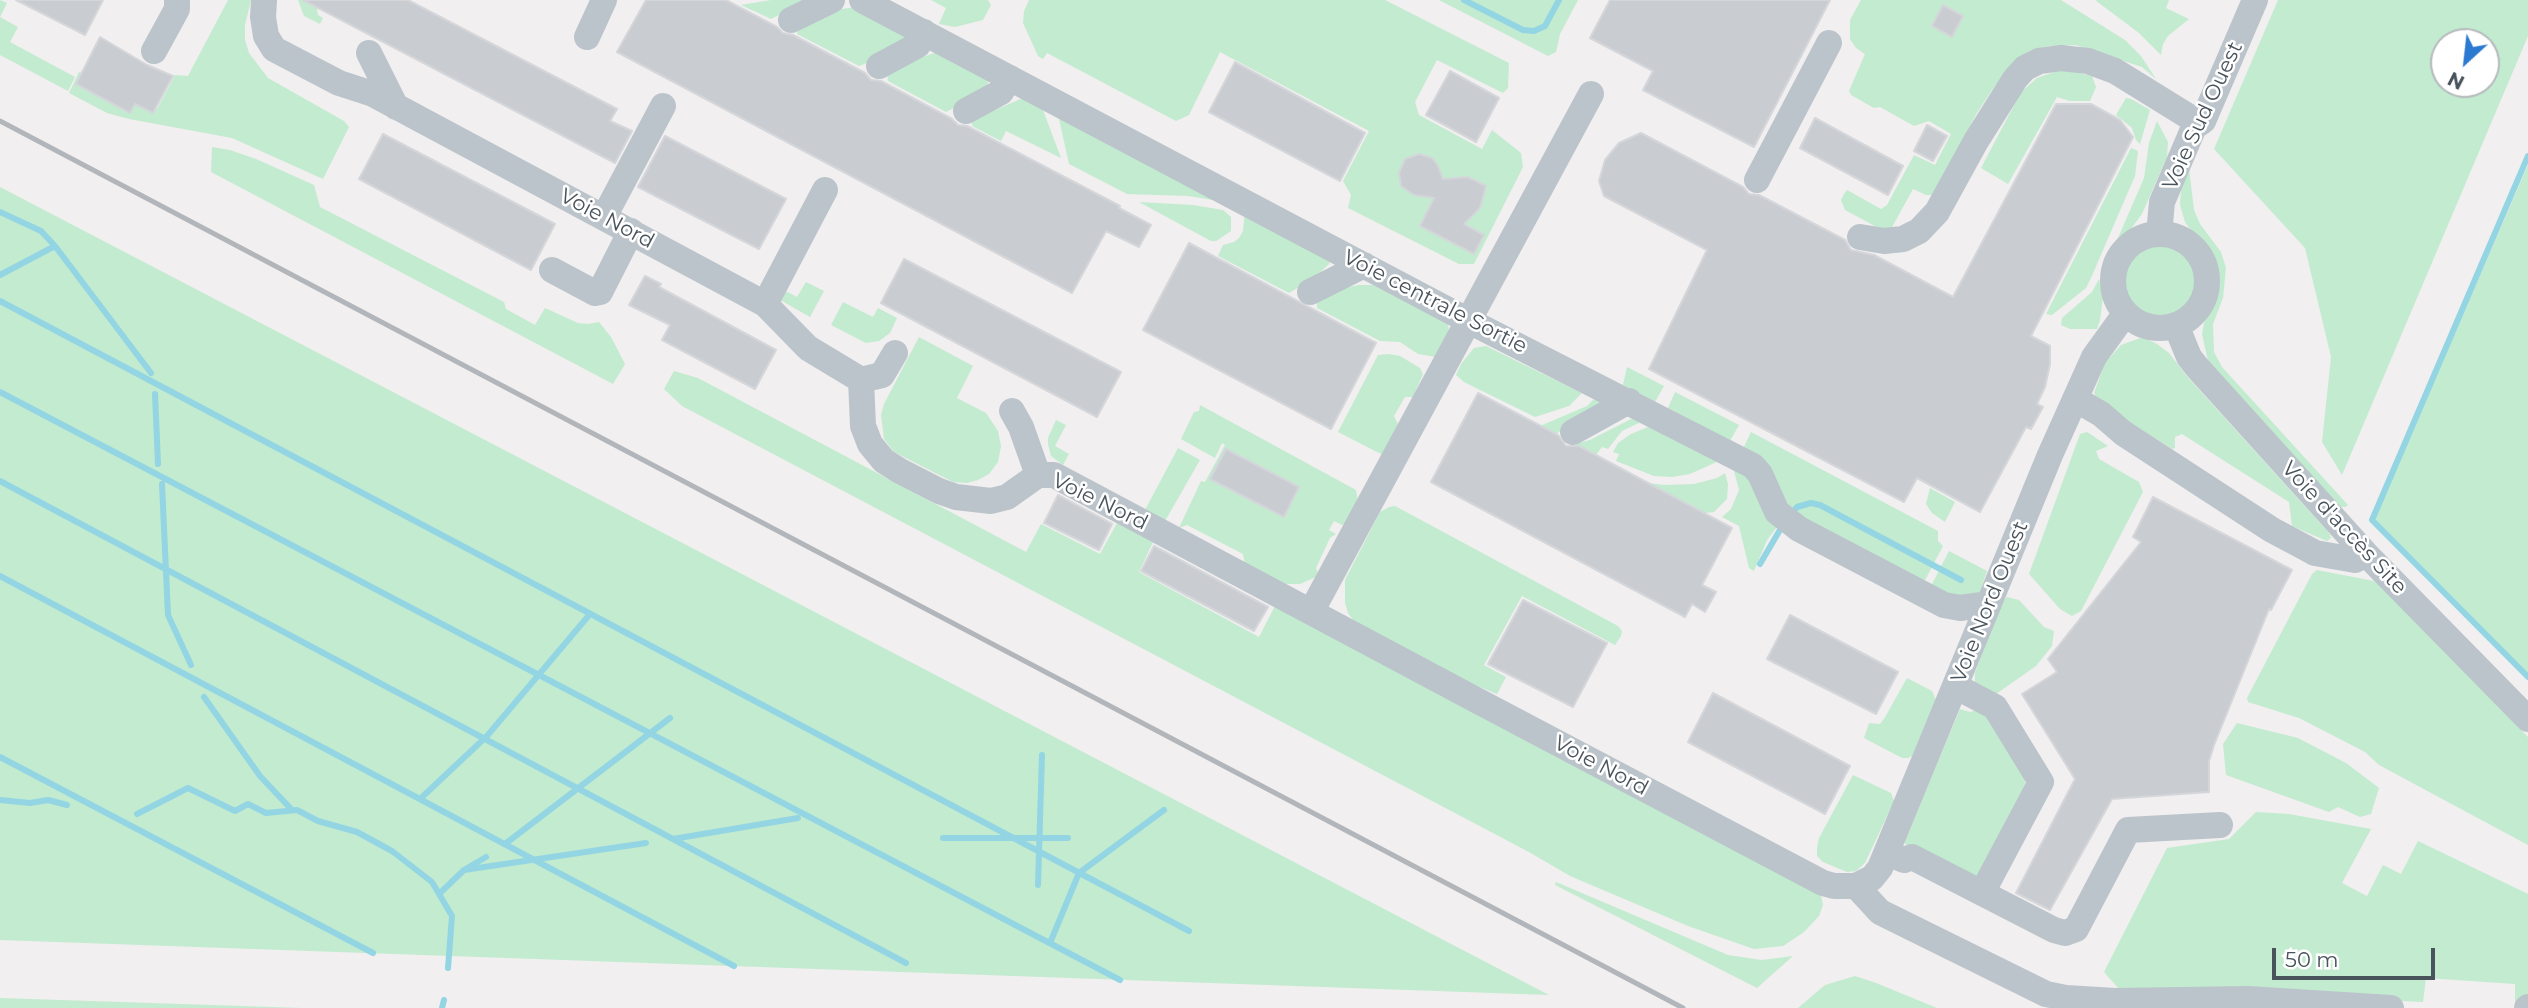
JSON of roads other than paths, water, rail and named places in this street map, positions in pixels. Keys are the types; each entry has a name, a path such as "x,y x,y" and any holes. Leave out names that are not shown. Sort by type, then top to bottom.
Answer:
{"street":[{"path":"154,51 177,9 177,0"},
{"name":"Voie Nord","path":"264,0 266,36 274,49 339,83 373,94 765,304 808,348 862,380 863,426 870,444 884,461 900,471 956,497 991,501 1007,497 1038,475 1054,475 1823,883 1841,887 1856,886"},
{"path":"587,37 604,0"},
{"path":"791,20 832,0"},
{"name":"Voie centrale Sortie","path":"862,0 1467,320 1753,466 1760,474 1777,512 1786,520 1944,604 1960,608 1989,604"},
{"path":"2236,31 2233,19 2241,0"},
{"name":"Voie Sud Ouest","path":"2159,234 2162,202 2192,122 2203,121 2236,31 2255,0"},
{"path":"879,66 918,45 924,32"},
{"path":"1757,180 1829,43"},
{"path":"369,52 396,107"},
{"path":"1860,237 1884,241 1903,240 1919,231 1937,212 1976,141 2015,79 2025,68 2039,61 2061,58 2088,61 2115,71 2192,122"},
{"path":"966,111 1000,92 1010,78"},
{"path":"1311,612 1591,94"},
{"path":"604,217 663,106"},
{"path":"765,304 825,190"},
{"path":"552,270 595,293 600,292 631,231"},
{"path":"2159,234 2182,239 2192,246 2204,266 2206,290 2196,311 2176,325 2162,328 2148,326 2126,314 2116,299 2112,284 2120,255 2130,244 2144,236 2159,234"},
{"path":"1310,292 1364,265"},
{"name":"Voie Nord Ouest","path":"1856,886 1877,874 1887,853 2075,399 2094,357 2126,314"},
{"name":"Voie d'accès Site","path":"2176,325 2189,357 2196,366 2365,553 2528,719"},
{"path":"862,380 882,375 895,353"},
{"path":"2075,399 2283,536 2315,553 2355,560 2365,553"},
{"path":"1573,432 1629,401"},
{"path":"1012,411 1021,427 1038,475"},
{"path":"1955,686 1995,707 2041,782 1982,893"},
{"path":"1887,853 1905,860 1912,857 2054,930 2066,933 2076,929 2128,830 2220,825"},
{"path":"1856,886 1880,912 2046,994 2115,1001 2248,999 2391,1008"}],"waterway":[{"path":"1464,0 1523,30 1534,31 1545,26 1559,0"},
{"path":"2528,156 2372,520 2528,677"},
{"path":"0,212 41,231 151,373"},
{"path":"0,275 55,246"},
{"path":"0,301 1189,931"},
{"path":"0,392 1120,980"},
{"path":"155,394 158,464"},
{"path":"0,481 906,963"},
{"path":"162,484 168,615 191,665"},
{"path":"1791,515 1797,507 1811,503 1820,505 1961,580"},
{"path":"1760,564 1784,523"},
{"path":"0,576 734,966"},
{"path":"420,799 487,736 590,614"},
{"path":"204,697 260,776 292,810"},
{"path":"505,844 670,718"},
{"path":"1038,885 1042,755"},
{"path":"0,757 373,953"},
{"path":"137,814 188,788 235,811 248,804 266,813 297,810 318,821 357,832 392,851 432,882 452,916 448,968"},
{"path":"0,800 30,803 48,800 67,805"},
{"path":"1050,943 1079,873 1164,810"},
{"path":"673,839 798,818"},
{"path":"943,838 1068,838"},
{"path":"464,870 646,843"},
{"path":"439,894 464,870 486,857"},
{"path":"442,1008 444,1000"}],"railway":[{"path":"0,121 1683,1008"}]}
